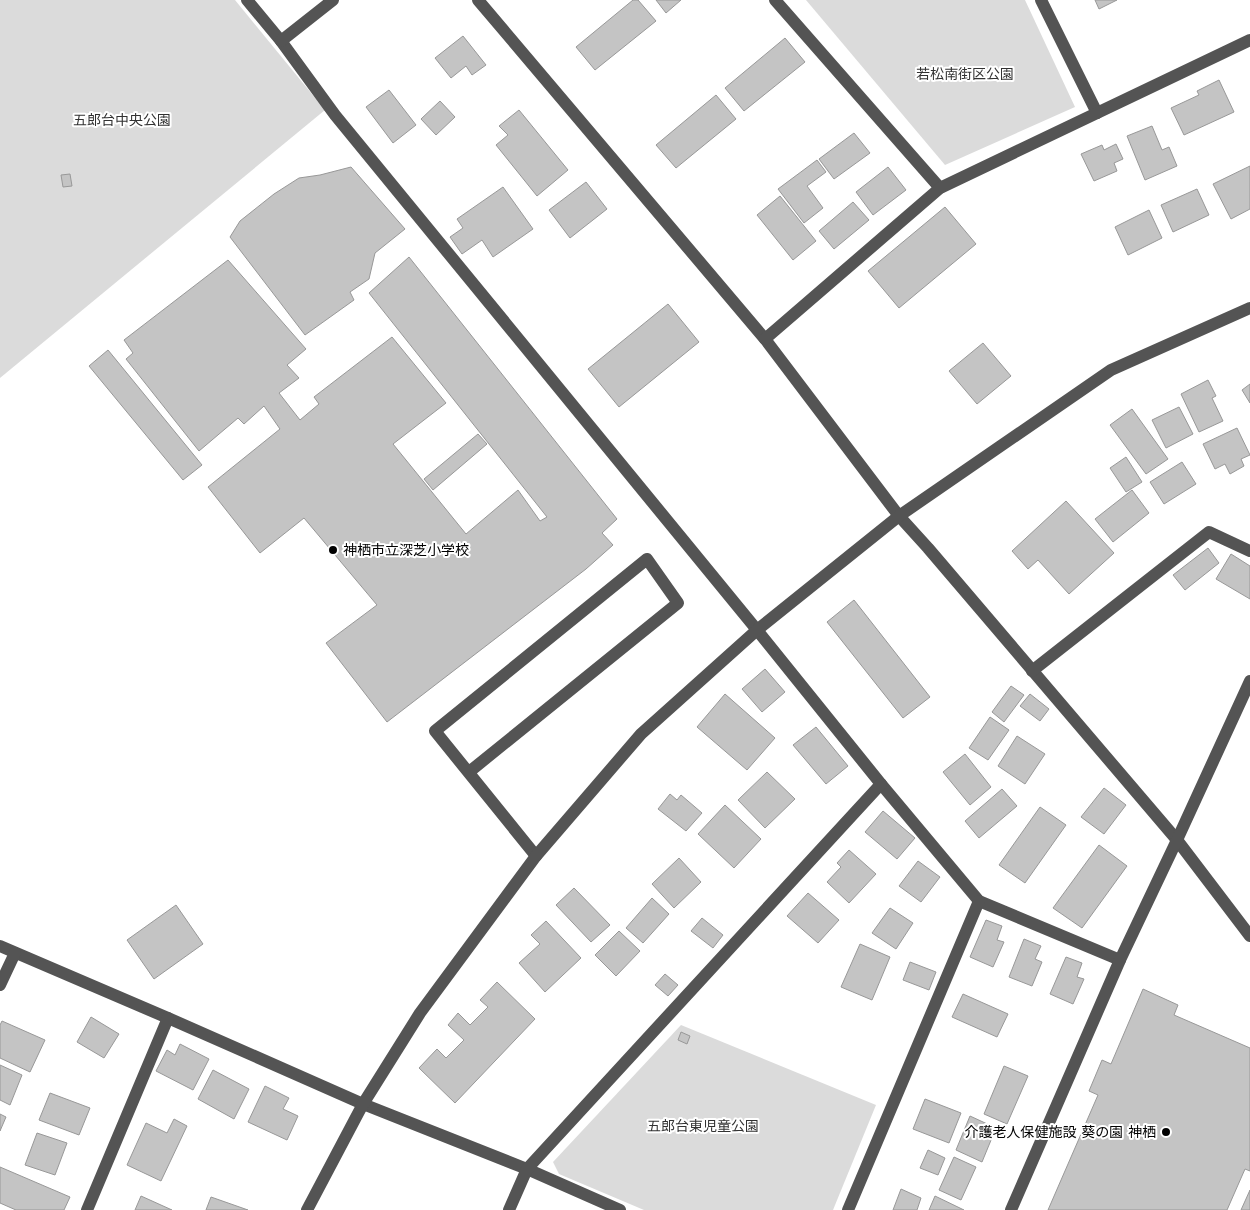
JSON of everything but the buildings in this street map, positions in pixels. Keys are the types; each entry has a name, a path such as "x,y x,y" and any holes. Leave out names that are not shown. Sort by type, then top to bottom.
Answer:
{"street":[{"path":"247,0 282,42 335,115 979,902 1120,960"},
{"path":"282,42 333,0"},
{"path":"478,0 764,339 899,516 1177,840 1250,936"},
{"path":"775,0 940,188"},
{"path":"1041,0 1097,113"},
{"path":"764,339 940,188 1250,40"},
{"path":"307,1210 363,1104 420,1013 536,856 641,734 757,630 899,516 1111,370 1250,308"},
{"path":"1032,671 1209,532 1250,551"},
{"path":"469,772 678,603 647,559 435,731 536,856"},
{"path":"1011,1210 1120,960 1250,681"},
{"path":"509,1210 527,1169 881,784"},
{"path":"848,1210 979,902"},
{"path":"0,946 363,1104 527,1169 620,1210"},
{"path":"0,985 15,952"},
{"path":"87,1210 168,1018"}],"green space":[{"name":"五郎台中央公園","path":"0,0 235,0 325,110 0,378"},
{"name":"若松南街区公園","path":"806,0 1025,0 1075,107 945,165"},
{"name":"五郎台東児童公園","path":"681,1025 876,1105 833,1210 644,1210 559,1174 553,1162"}],"place":[{"name":"神栖市立深芝小学校","path":"333,550"},
{"name":"介護老人保健施設 葵の園 神栖","path":"1166,1132"}]}
